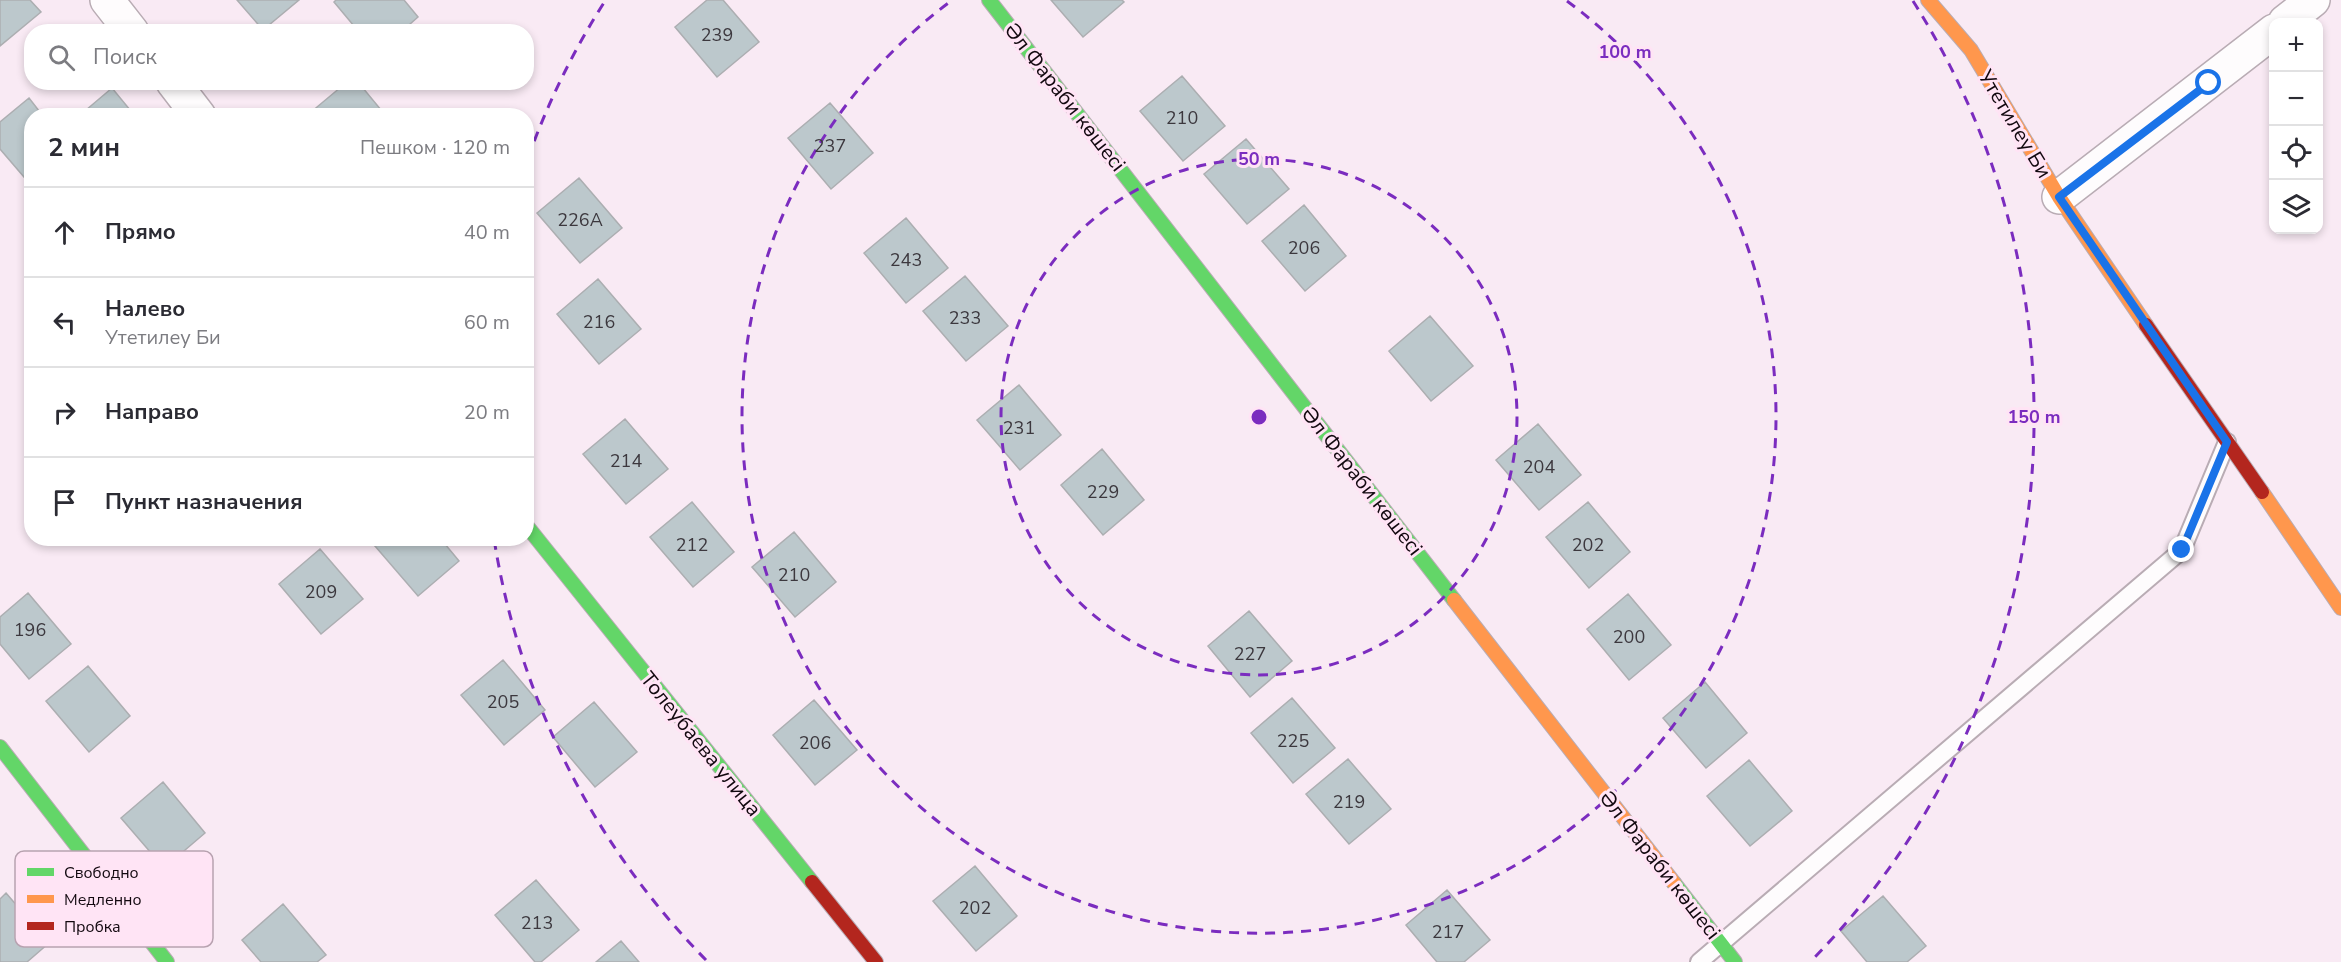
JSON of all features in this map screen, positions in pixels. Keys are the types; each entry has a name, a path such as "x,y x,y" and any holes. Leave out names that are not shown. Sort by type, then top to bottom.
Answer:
{"street":[{"path":"107,0 126,24"},
{"name":"Әл Фараби көшесі","path":"989,0 1735,962"},
{"name":"Утетилеу Би","path":"1929,0 1971,50 2059,197 2341,608"},
{"path":"2290,18 2313,0"},
{"path":"2059,197 2269,35"},
{"path":"179,90 193,108"},
{"name":"Толеубаева улица","path":"534,535 876,962"},
{"path":"0,747 81,851"},
{"path":"155,947 167,962"}],"lane":[{"path":"1699,962 2182,550 2227,442"}],"building":[{"path":"0,0 30,0 41,12 0,46"},
{"path":"237,0 299,0 270,24 258,24"},
{"path":"336,0 404,0 418,17 410,24 352,24 334,2"},
{"path":"707,0 723,0 759,42 717,77 675,27"},
{"path":"1051,0 1122,0 1124,2 1083,37"},
{"path":"1182,76 1225,126 1183,161 1140,111"},
{"path":"110,90 114,90 128,108 88,108"},
{"path":"337,90 365,90 379,108 316,108"},
{"path":"29,98 37,108 24,108 24,177 0,149 0,122"},
{"path":"830,103 873,153 831,189 788,138"},
{"path":"1246,139 1289,189 1247,224 1204,174"},
{"path":"579,178 622,228 580,263 537,213"},
{"path":"1304,205 1346,256 1305,291 1262,241"},
{"path":"906,218 948,268 906,303 864,253"},
{"path":"965,276 1008,326 966,361 923,311"},
{"path":"598,279 641,329 599,364 557,314"},
{"path":"1430,316 1473,366 1431,401 1389,351"},
{"path":"1019,385 1061,435 1020,470 977,420"},
{"path":"625,419 668,469 626,504 583,454"},
{"path":"1538,424 1581,475 1539,510 1496,460"},
{"path":"1102,449 1144,500 1103,535 1061,485"},
{"path":"692,502 734,552 693,587 650,537"},
{"path":"1588,502 1630,552 1589,588 1546,537"},
{"path":"794,532 836,582 795,617 752,567"},
{"path":"375,546 447,546 459,561 418,596"},
{"path":"320,549 363,599 321,634 279,584"},
{"path":"28,593 71,644 29,679 0,644 0,617"},
{"path":"1628,594 1671,645 1629,680 1587,629"},
{"path":"1249,611 1292,661 1250,697 1208,646"},
{"path":"503,660 545,710 504,745 461,695"},
{"path":"88,666 130,716 89,752 46,701"},
{"path":"1705,682 1747,733 1706,768 1663,718"},
{"path":"1292,698 1335,748 1293,783 1251,733"},
{"path":"814,700 857,750 815,785 773,735"},
{"path":"594,702 637,752 595,787 553,737"},
{"path":"1348,759 1391,809 1349,844 1306,794"},
{"path":"1749,760 1792,811 1750,846 1707,796"},
{"path":"163,782 205,833 184,851 149,851 121,818"},
{"path":"975,866 1017,916 976,951 933,901"},
{"path":"536,880 579,930 541,962 535,962 495,915"},
{"path":"1447,890 1490,940 1464,962 1437,962 1406,925"},
{"path":"6,893 15,903 15,947 44,947 27,962 0,962 0,899"},
{"path":"1883,896 1926,946 1907,962 1867,962 1841,931"},
{"path":"283,904 326,955 317,962 261,962 242,940"},
{"path":"621,941 639,962 596,962"}],"traffic: fast":[{"path":"989,0 1454,600"},
{"path":"534,535 812,882"},
{"path":"0,747 81,851"},
{"path":"1674,883 1735,962"},
{"path":"155,947 167,962"}],"traffic: slow":[{"path":"1928,0 1971,50 2059,197 2146,325"},
{"path":"2262,492 2341,608"},
{"path":"1454,600 1674,883"}],"traffic: jam":[{"path":"2146,325 2262,492"},
{"path":"812,882 876,962"}],"route":[{"path":"2182,550 2227,442 2059,197 2209,83"}]}
